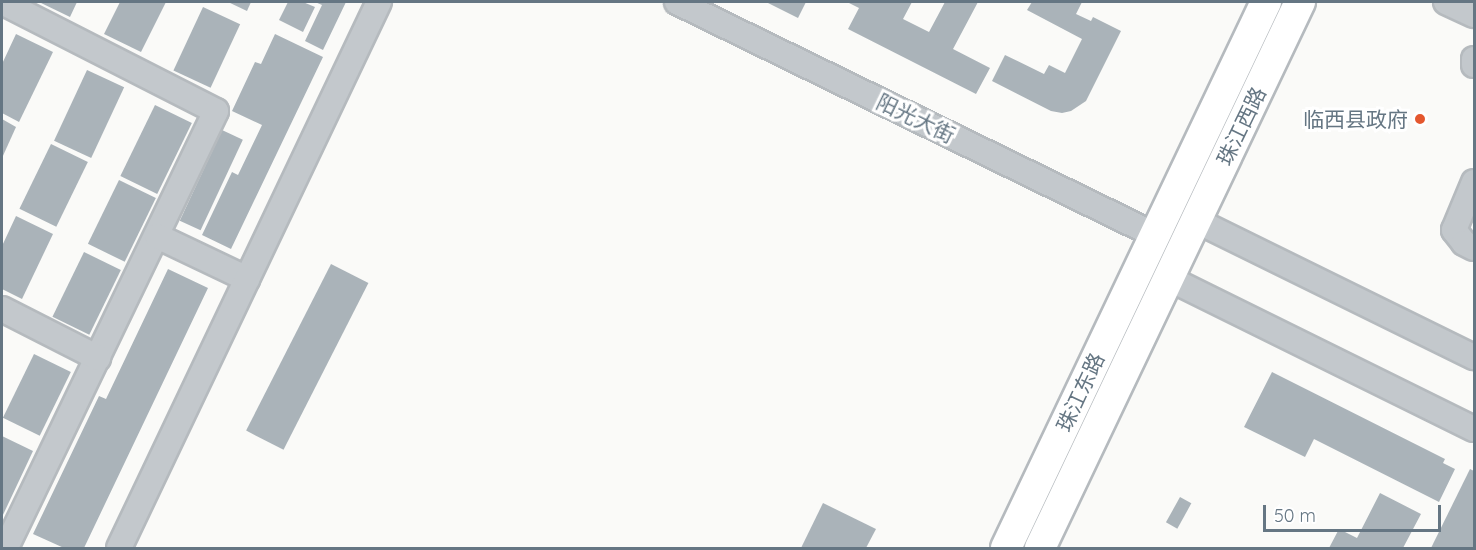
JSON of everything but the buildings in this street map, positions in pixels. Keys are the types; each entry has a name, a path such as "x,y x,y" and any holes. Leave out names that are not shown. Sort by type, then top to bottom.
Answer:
{"main road":[{"name":"珠江西路","path":"1155,235 1266,2"},
{"name":"珠江西路","path":"1040,549 1300,2"},
{"name":"珠江东路","path":"1006,549 1155,235"}],"street":[{"path":"2,2 216,111 6,549"},
{"path":"119,549 379,2"},
{"name":"阳光大街","path":"677,2 1155,235"},
{"path":"1446,2 1474,15"},
{"path":"1474,59 1474,65"},
{"path":"1474,182 1454,230 1464,243 1474,248"},
{"path":"1195,220 1474,357"},
{"path":"157,236 247,279"},
{"path":"1168,278 1474,429"},
{"path":"2,309 98,358"}],"place":[{"name":"临西县政府","path":"1420,119"}]}
